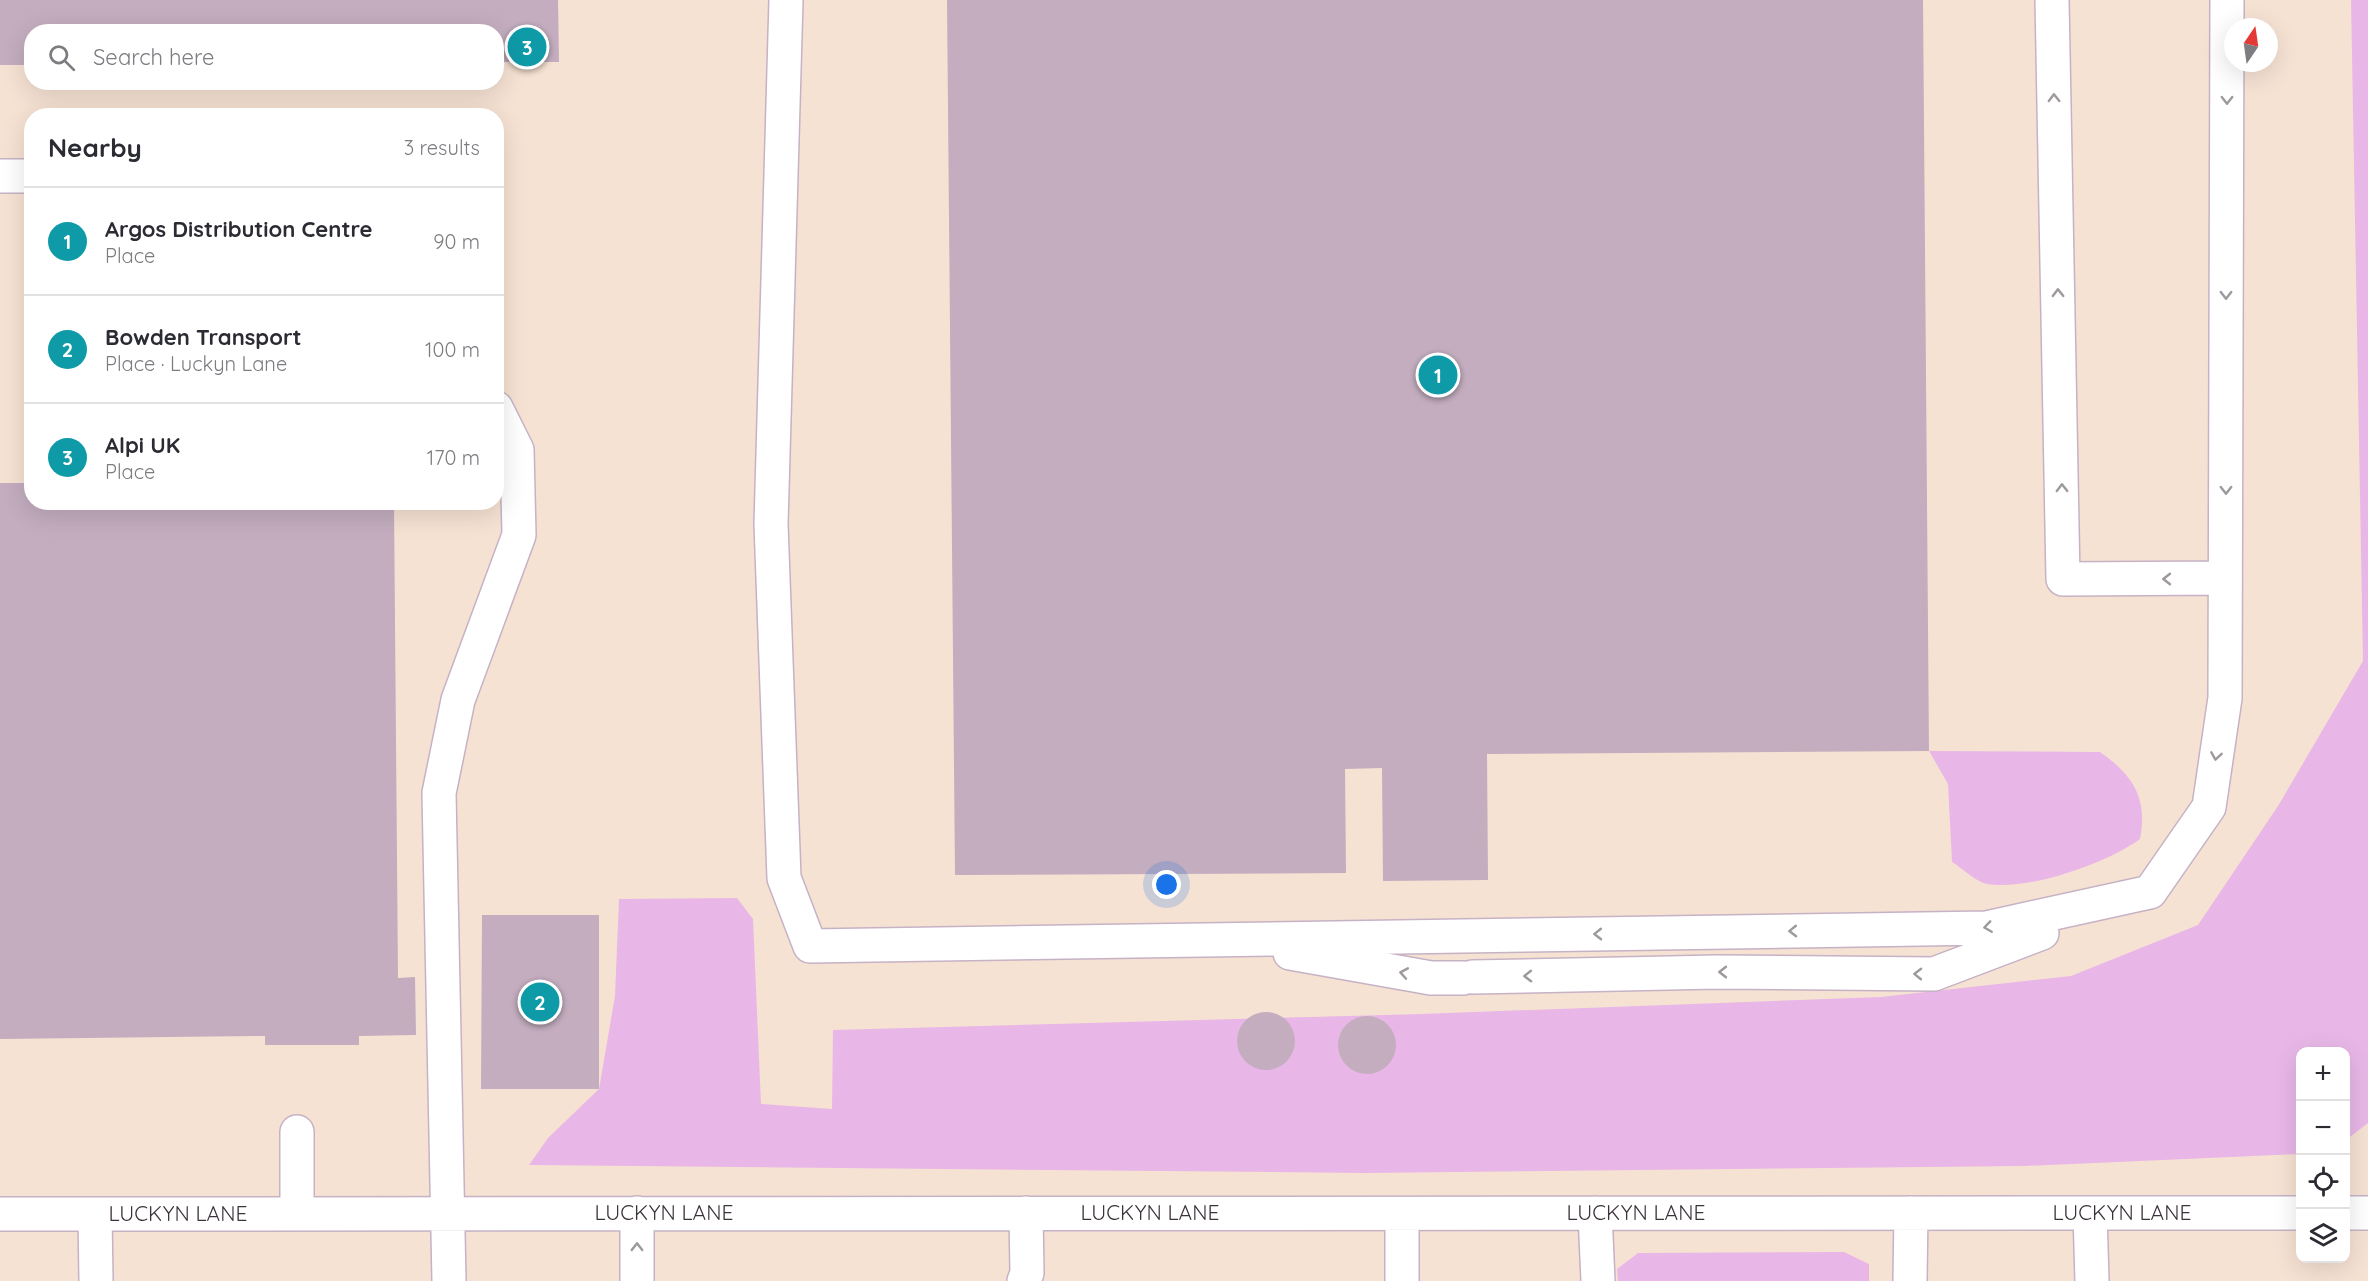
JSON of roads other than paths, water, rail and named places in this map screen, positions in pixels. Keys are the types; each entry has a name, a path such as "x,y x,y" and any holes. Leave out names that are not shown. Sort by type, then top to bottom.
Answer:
{"street":[{"path":"786,0 771,524 784,878 810,946 1986,928 2150,892"},
{"path":"2052,0 2063,579 2225,579"},
{"path":"1213,939 1431,978 1717,972 1934,974 2150,892 2209,807 2225,698 2227,0"},
{"path":"0,176 24,176"},
{"path":"449,1281 439,793 458,700 519,535 517,450 504,424"},
{"path":"297,1132 297,1214"},
{"path":"637,1213 637,1281"},
{"path":"1024,1281 1027,1273 1026,1213"},
{"path":"1910,1281 1911,1213"},
{"path":"2090,1213 2092,1281"},
{"name":"LUCKYN LANE","path":"0,1214 2296,1213"},
{"path":"2350,1213 2368,1213"},
{"path":"95,1214 96,1281"},
{"path":"1402,1214 1402,1281"},
{"path":"1595,1214 1598,1281"}],"place":[{"name":"Alpi UK","path":"527,47"},
{"name":"Argos Distribution Centre","path":"1438,375"},
{"name":"Bowden Transport","path":"540,1002"}]}
